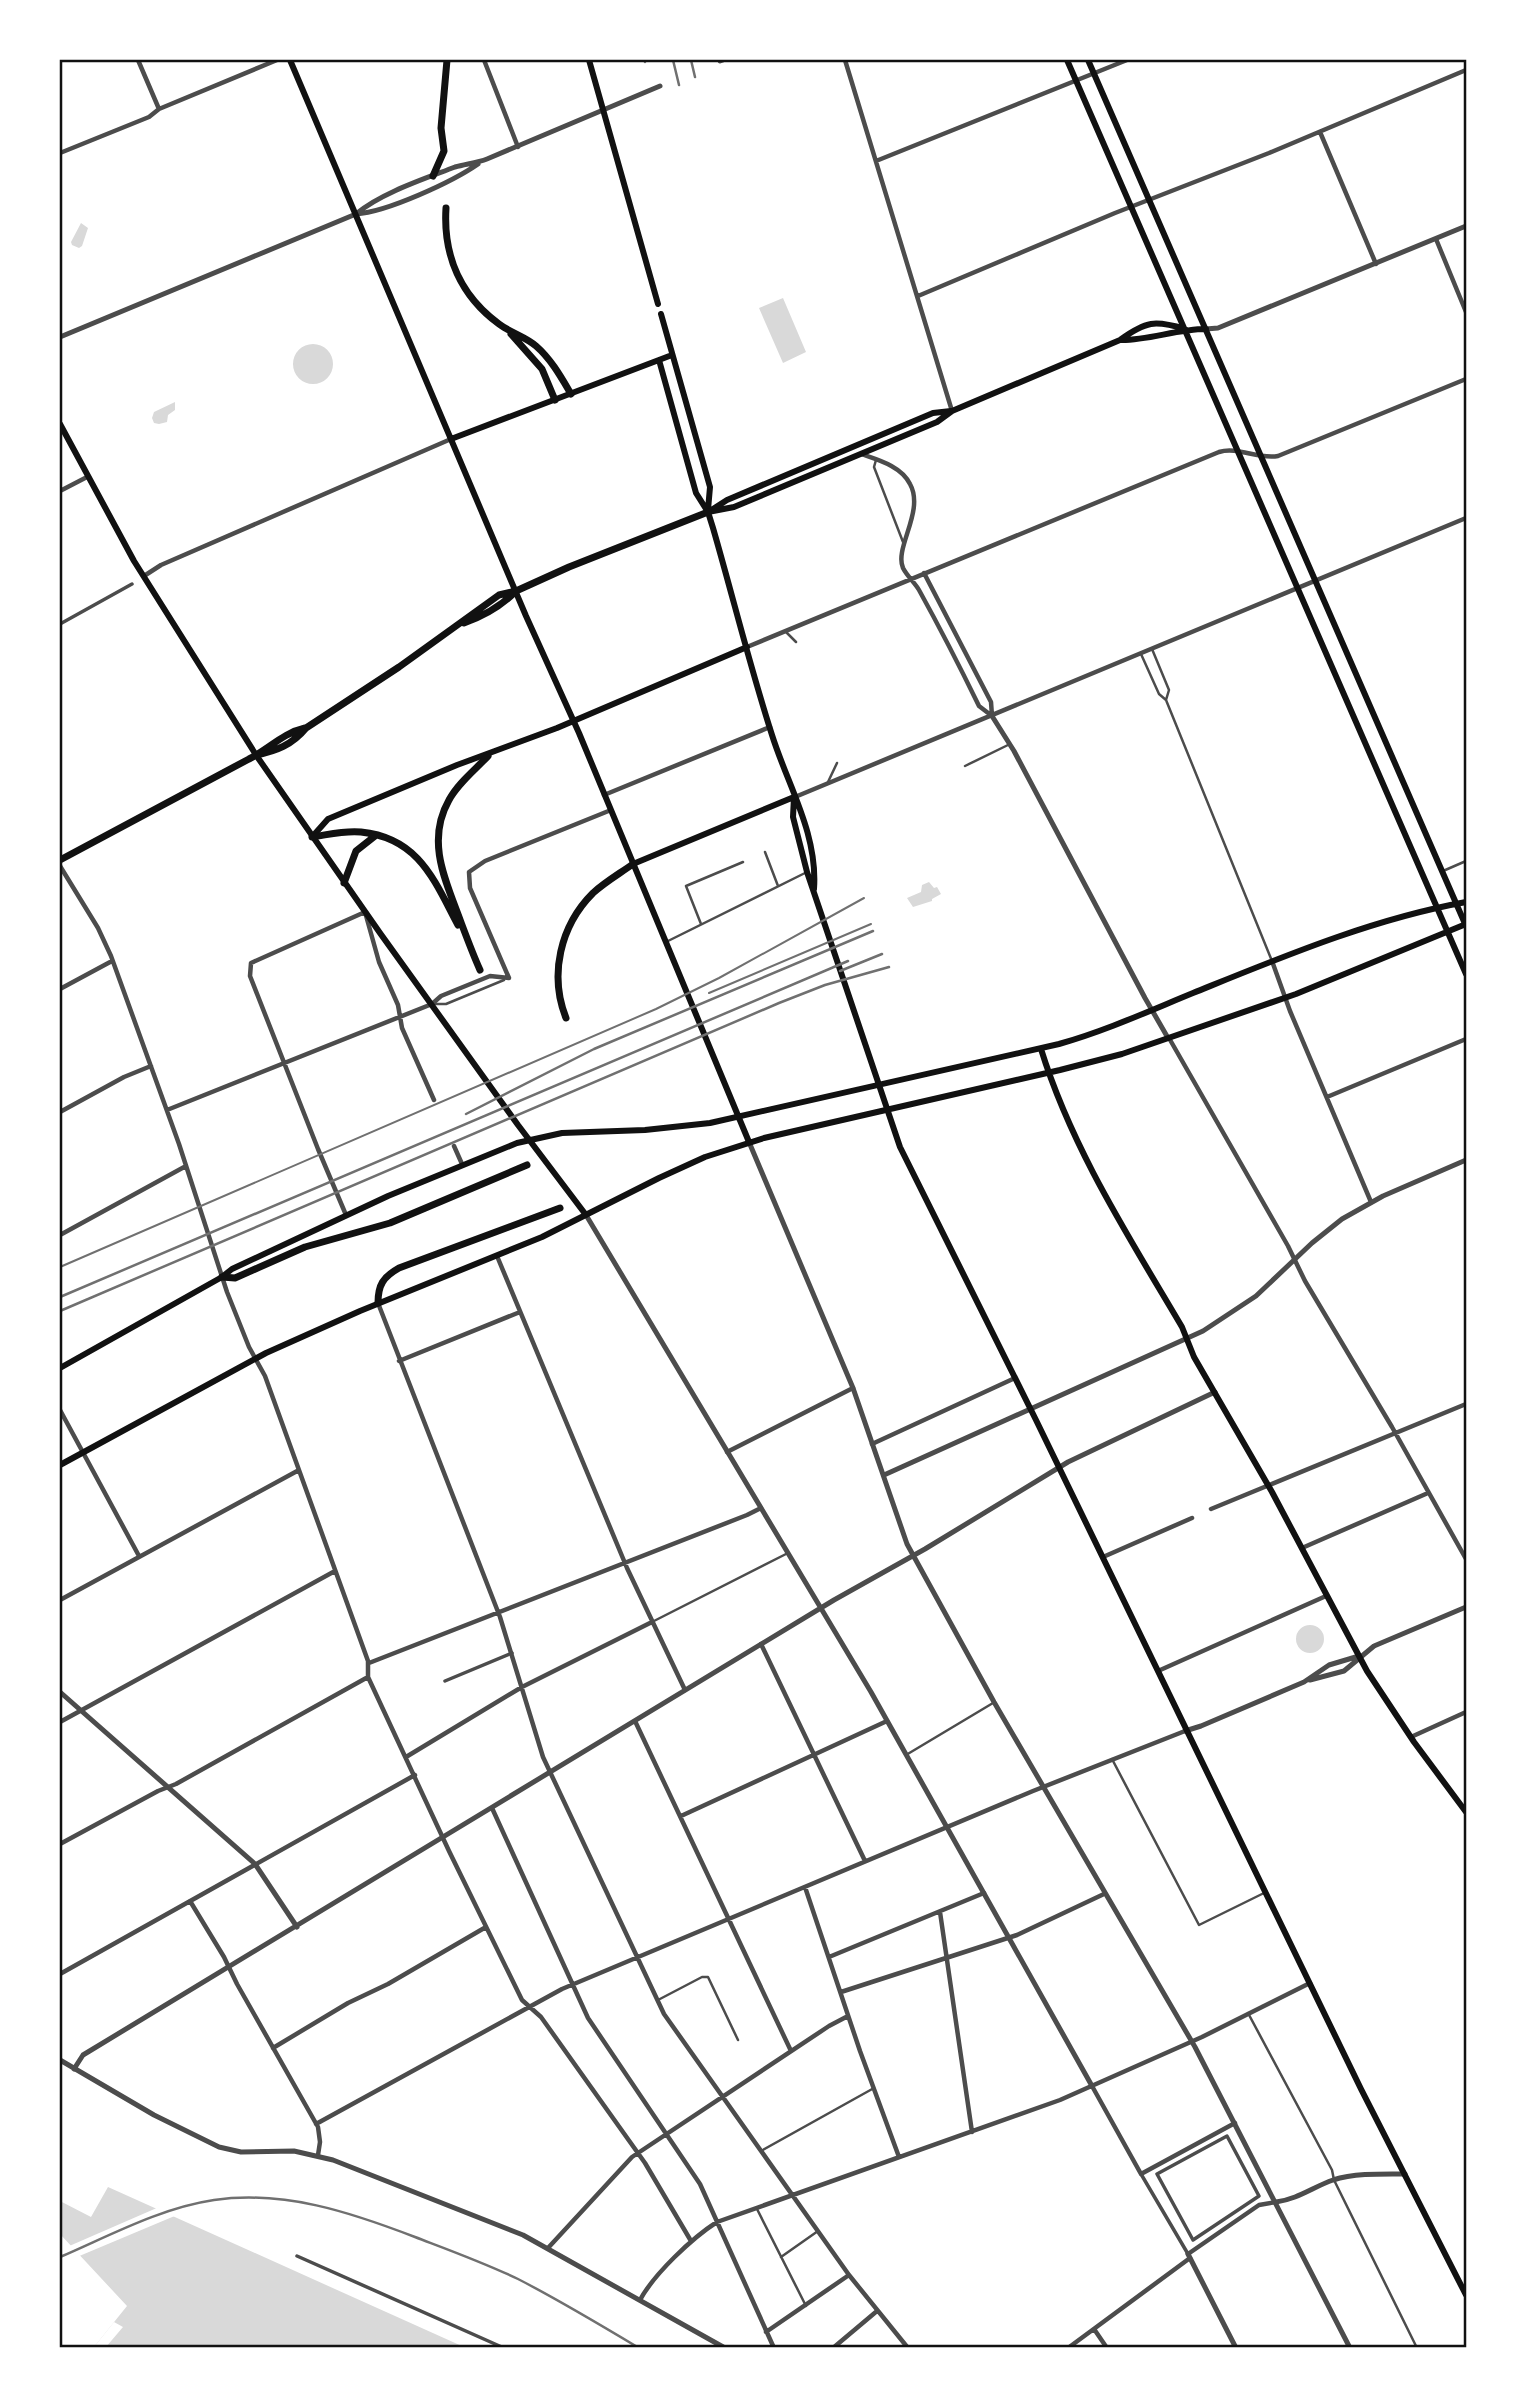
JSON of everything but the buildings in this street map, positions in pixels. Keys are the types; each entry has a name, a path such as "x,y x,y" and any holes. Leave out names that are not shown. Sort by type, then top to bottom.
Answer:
{"main road":[{"path":"290,60 611,810 749,1142"},
{"path":"433,176 444,151 441,128 447,60"},
{"path":"589,60 658,304"},
{"path":"1067,60 1466,974"},
{"path":"60,1465 256,1358 378,1303 497,1256 683,1166 749,1142 1108,1058 1285,997 1466,925 1088,60"},
{"path":"446,208 447,244 459,280 480,308 505,328 539,349 571,394"},
{"path":"661,314 710,487 708,512"},
{"path":"708,512 734,507 937,422 952,411 1120,340 1134,330 1161,322 1185,329"},
{"path":"505,328 542,369 555,400"},
{"path":"1120,340 1137,340 1185,329 1206,329"},
{"path":"452,439 673,355"},
{"path":"659,360 696,494 708,512 770,727 794,797 802,808 816,867 814,892"},
{"path":"60,860 256,755 293,731 306,728 460,624 484,616 502,605 516,591 708,512 727,500 933,413 952,411"},
{"path":"60,424 144,576 256,755 344,883 586,1215"},
{"path":"312,836 328,819 457,765 488,756 747,647"},
{"path":"472,954 439,862 438,834 450,797 488,756"},
{"path":"566,1018 559,998 559,957 574,918 591,895 633,864 794,797"},
{"path":"794,797 793,817 807,872 904,1156 1103,1557 1185,1731 1466,2295"},
{"path":"312,836 362,832 402,845 423,863 437,884 480,970"},
{"path":"344,883 356,851 376,836"},
{"path":"60,1368 222,1278 232,1269 346,1214 462,1164 529,1140 570,1133 674,1128 738,1117 1041,1049 1084,1037 1314,945 1437,907 1466,902"},
{"path":"1041,1049 1084,1157 1268,1486 1326,1597 1410,1737 1466,1812"},
{"path":"222,1278 235,1278 304,1247 396,1220 527,1165"},
{"path":"378,1303 381,1283 402,1266 560,1208"}],"street":[{"path":"138,60 159,109"},
{"path":"60,153 277,60"},
{"path":"484,60 517,147"},
{"path":"845,60 952,411"},
{"path":"876,161 1127,60"},
{"path":"918,296 1466,70"},
{"path":"356,214 372,213 461,176 481,162 660,86"},
{"path":"1320,132 1376,264"},
{"path":"60,337 356,214 368,204 433,176 458,166 481,162"},
{"path":"1206,329 1218,328 1466,226"},
{"path":"1436,239 1466,312"},
{"path":"747,647 1219,452 1228,450 1260,456 1278,456 1466,379"},
{"path":"144,576 171,561 452,439"},
{"path":"860,453 900,472 909,481 914,507 902,565 917,587 979,706 992,716 1010,744 1152,1010 1466,1559"},
{"path":"60,491 88,477"},
{"path":"794,797 1466,518"},
{"path":"924,573 991,702 992,716"},
{"path":"60,624 132,584"},
{"path":"604,795 770,727"},
{"path":"167,1110 432,1004 441,996 491,976 509,978 469,885 469,872 485,860 611,810"},
{"path":"60,866 98,928 112,961 167,1110 222,1278 265,1376 369,1663 368,1677 522,2000 541,2017 637,2152 691,2241"},
{"path":"346,1214 250,976 250,967 255,960 365,912 379,962 396,1001 402,1028 434,1100"},
{"path":"60,989 112,961"},
{"path":"1272,961 1371,1202"},
{"path":"1327,1097 1466,1039"},
{"path":"60,1112 150,1066"},
{"path":"749,1142 853,1388 913,1555 994,1702 1191,2041 1350,2347"},
{"path":"454,1146 462,1164"},
{"path":"884,1475 1203,1331 1250,1300 1334,1225 1371,1202 1466,1160"},
{"path":"60,1235 186,1166"},
{"path":"586,1215 887,1721 1189,2256 1236,2347"},
{"path":"497,1256 625,1563 685,1690"},
{"path":"378,1303 498,1612 543,1757 664,2014 849,2275 908,2347"},
{"path":"399,1361 520,1312"},
{"path":"872,1444 1015,1378"},
{"path":"727,1452 853,1388"},
{"path":"74,2069 83,2055 821,1608 1058,1468 1215,1392"},
{"path":"1211,1509 1466,1404"},
{"path":"60,1410 139,1556"},
{"path":"60,1600 299,1470"},
{"path":"1301,1549 1429,1493"},
{"path":"369,1663 761,1508"},
{"path":"1103,1557 1192,1518"},
{"path":"60,1723 335,1571"},
{"path":"1158,1671 1326,1597"},
{"path":"316,2124 572,1985 1112,1759 1201,1726 1304,1682 1344,1671 1369,1649 1466,1607"},
{"path":"406,1757 522,1687 652,1622"},
{"path":"761,1644 865,1861"},
{"path":"445,1681 512,1653"},
{"path":"1304,1682 1329,1665 1359,1656"},
{"path":"60,1844 368,1677"},
{"path":"60,1692 256,1864 297,1927"},
{"path":"1410,1737 1466,1712"},
{"path":"635,1721 791,2051"},
{"path":"681,1816 887,1721"},
{"path":"60,1974 415,1775"},
{"path":"492,1808 592,2025 700,2184 775,2347"},
{"path":"805,1887 899,2157"},
{"path":"829,1957 984,1892"},
{"path":"841,1992 1009,1938 1104,1894"},
{"path":"190,1901 316,2124 320,2142 318,2155"},
{"path":"940,1912 972,2132"},
{"path":"273,2048 486,1927"},
{"path":"640,2300 649,2286 691,2241 717,2222 1092,2087 1310,1983"},
{"path":"548,2248 637,2152 848,2016"},
{"path":"60,2060 187,2132 219,2147 241,2152 294,2151 318,2155 510,2230 548,2248 725,2347"},
{"path":"1141,2174 1235,2123"},
{"path":"1227,2136 1259,2196 1193,2240 1157,2174 1227,2136"},
{"path":"1068,2347 1259,2205 1295,2198 1334,2180 1389,2173 1405,2174"},
{"path":"297,2256 505,2347"},
{"path":"766,2332 849,2275"},
{"path":"833,2347 877,2311"},
{"path":"1094,2329 1107,2347"}],"lane":[{"path":"876,460 874,467 905,547"},
{"path":"783,630 796,642"},
{"path":"1152,649 1169,690 1166,700"},
{"path":"1141,654 1159,694 1166,700 1272,961"},
{"path":"965,766 1010,744"},
{"path":"828,782 837,763"},
{"path":"765,852 778,886"},
{"path":"1443,871 1466,861"},
{"path":"701,924 687,886 743,862"},
{"path":"665,942 807,872"},
{"path":"432,1004 446,1003 509,978"},
{"path":"652,1622 788,1553"},
{"path":"906,1755 994,1702"},
{"path":"1112,1759 1199,1925 1266,1893"},
{"path":"657,2000 708,1977 738,2040"},
{"path":"1248,2013 1332,2170 1334,2180 1417,2347"},
{"path":"761,2151 874,2088"},
{"path":"756,2207 806,2306"},
{"path":"781,2257 818,2231"}],"shaded area":[{"path":"81,223 88,228 79,248 71,242"},
{"path":"783,298 806,352 783,363 759,308"},
{"path":"313,344 321,345 327,350 332,356 332,372 327,378 321,383 313,384 305,383 299,378 294,372 293,364 294,356 299,350 305,345"},
{"path":"175,402 175,410 168,415 167,422 154,423 154,412"},
{"path":"929,882 934,888 937,887 941,894 932,901 913,907 907,898 921,892 922,885"},
{"path":"1310,1625 1320,1629 1324,1639 1320,1649 1310,1653 1300,1649 1296,1639 1300,1629"},
{"path":"108,2187 464,2347 94,2347 127,2306 60,2234 60,2201 91,2217"}],"pier":[{"path":"159,2207 177,2215 77,2257 67,2247"},
{"path":"114,2322 123,2327 106,2347 94,2347"}],"tram line":[{"path":"60,1267 656,1009 719,978 864,898"},
{"path":"709,993 871,924"}],"railway":[{"path":"673,60 679,85"},
{"path":"691,60 695,77"},
{"path":"466,1114 594,1049 873,931"},
{"path":"840,971 882,954"},
{"path":"60,1297 848,961"},
{"path":"60,1311 779,1003 825,985 889,967"},
{"path":"60,2257 135,2224 194,2204 240,2198 291,2201 366,2219 493,2268 549,2295 639,2348"}]}
